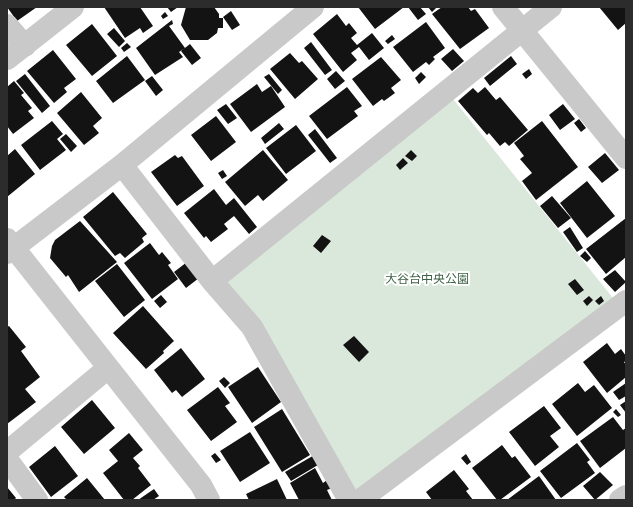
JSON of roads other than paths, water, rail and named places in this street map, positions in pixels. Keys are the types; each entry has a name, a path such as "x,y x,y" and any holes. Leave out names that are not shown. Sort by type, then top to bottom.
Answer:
{"street":[{"path":"7,59 73,7"},
{"path":"209,500 201,485 9,247 122,165 313,7"},
{"path":"503,7 626,158"},
{"path":"212,280 551,7"},
{"path":"7,25 24,46"},
{"path":"122,165 212,280 252,328 349,500"},
{"path":"360,500 626,301"},
{"path":"7,452 108,368"},
{"path":"7,459 37,500"},
{"path":"620,500 626,496"}],"park label":[{"name":"大谷台中央公園","path":"427,281"}]}
